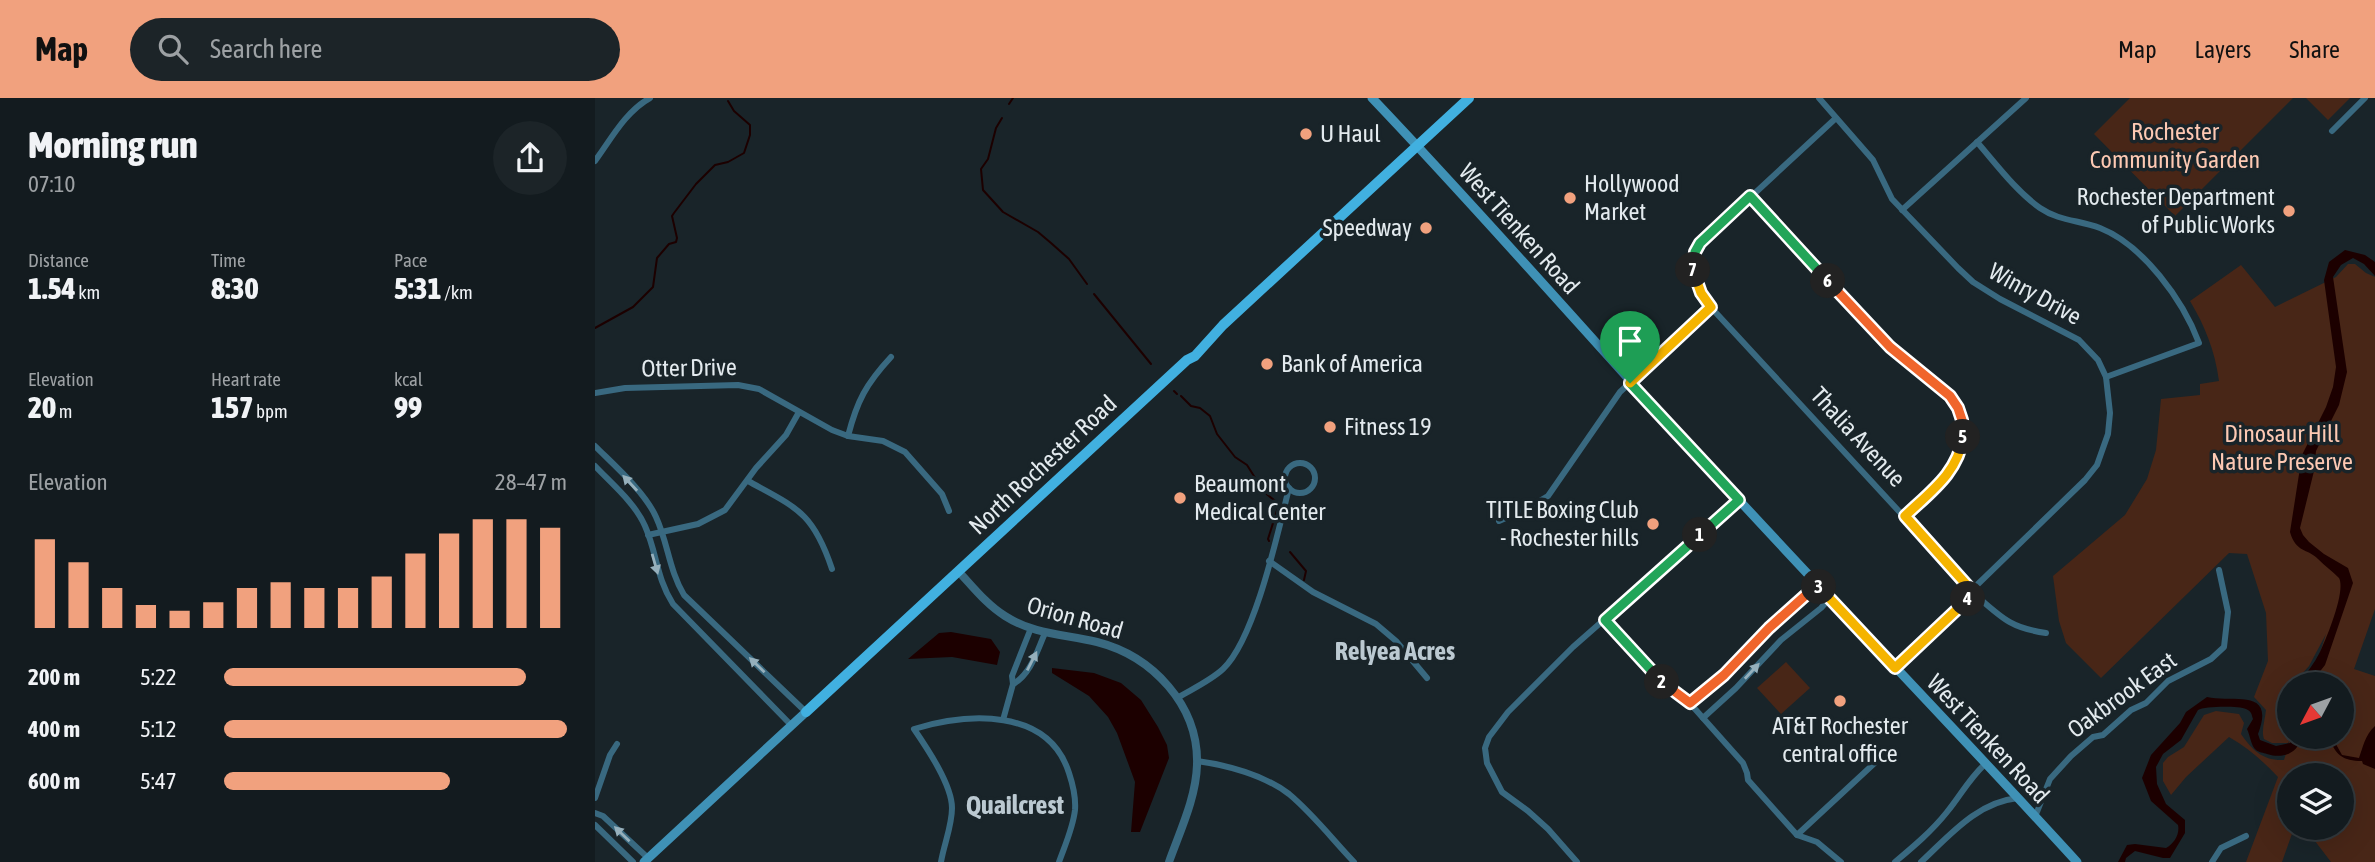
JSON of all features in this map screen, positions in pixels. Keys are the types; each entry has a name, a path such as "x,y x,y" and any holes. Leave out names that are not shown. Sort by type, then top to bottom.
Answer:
{"main road":[{"name":"West Tienken Road","path":"1373,98 1630,383 2077,862"},
{"name":"North Rochester Road","path":"646,860 1187,360 1195,356 1223,325 1469,98"}],"street":[{"path":"595,161 625,120 650,98"},
{"name":"Winry Drive","path":"1819,98 1873,160 1888,191 1902,210 1945,256 1973,282 2000,299 2088,346 2106,377 2110,414 2108,433 2097,465 2085,480 1978,584 1968,600 1895,668"},
{"path":"1902,210 2026,98"},
{"path":"2332,131 2365,98"},
{"name":"Thalia Avenue","path":"1836,118 1700,243 1695,252 1693,271 1701,293 1973,592 2006,621 2025,630 2046,633"},
{"path":"1977,142 2037,206 2059,218 2099,228 2128,245 2182,306 2199,343 2106,377"},
{"path":"1750,196 1890,347 1939,385 1958,408 1963,435 1961,453 1941,482 1905,516"},
{"path":"1499,521 1548,496 1605,411 1630,383 1711,307"},
{"path":"848,436 861,394 891,357"},
{"name":"Otter Drive","path":"595,393 625,388 738,385 769,393 832,430 848,436 883,442 905,452 937,486 949,511"},
{"path":"648,535 698,524 718,515 732,503 756,468 786,435 799,412"},
{"path":"595,446 646,500 657,517 675,581 684,595 806,712"},
{"path":"1177,698 1215,675 1231,660 1248,629 1289,488 1286,478 1289,469 1297,464 1305,464 1314,474 1314,483 1308,491 1298,493 1285,503"},
{"path":"595,466 635,509 648,535 662,587 673,604 791,725"},
{"path":"748,481 793,505 806,517 823,540 832,569"},
{"path":"1289,488 1298,493"},
{"path":"1577,862 1548,829 1502,792 1490,774 1485,748 1495,726 1573,647 1739,500"},
{"path":"1269,561 1313,592 1377,624 1396,641 1427,678"},
{"name":"Oakbrook East","path":"2035,817 2050,779 2071,756 2093,737 2103,735 2131,710 2147,703 2168,681 2211,659 2224,647 2228,612 2219,570"},
{"name":"Orion Road","path":"959,572 998,611 1045,633 1097,642 1127,653 1158,674 1171,688 1195,743 1197,761 1194,785 1169,862"},
{"path":"1690,703 1724,675 1769,628 1817,585"},
{"path":"1703,718 1781,640 1830,598"},
{"path":"1605,620 1657,678 1690,703 1743,763 1748,780 1797,835 1817,842 1841,862"},
{"path":"1003,720 1013,684 1012,676 1031,628"},
{"path":"1013,684 1030,668 1045,633"},
{"path":"722,654 734,642"},
{"path":"941,862 952,803 943,779 914,729 948,721 1003,720 1023,723 1040,732 1058,751 1068,768 1075,796 1075,809 1059,862"},
{"path":"595,798 610,755 617,744"},
{"path":"1797,835 1878,759"},
{"path":"1197,761 1228,767 1287,793 1353,862"},
{"path":"1895,862 1935,827 1970,778 1985,764"},
{"path":"1921,862 1960,825 1985,808 2004,799 2018,798"},
{"path":"595,813 603,816 646,860"},
{"path":"595,825 633,862"},
{"path":"2212,862 2221,848 2246,836"}],"green space":[{"name":"Rochester Community Garden","path":"2130,98 2293,98 2175,216 2094,134"},
{"path":"2306,98 2350,98 2328,120"},
{"name":"Dinosaur Hill Nature Preserve","path":"2348,264 2355,264 2375,277 2375,609 2354,669 2375,676 2375,862 2331,862 2314,840 2354,840 2354,763 2277,763 2277,776 2255,755 2229,737 2186,777 2171,795 2163,781 2163,763 2184,747 2204,715 2216,711 2239,714 2244,723 2241,734 2249,745 2270,759 2284,760 2287,749 2354,749 2354,672 2314,672 2326,634 2304,672 2277,672 2277,743 2264,739 2266,710 2254,697 2268,661 2266,613 2247,554 2229,553 2101,678 2066,643 2059,621 2053,576 2125,515 2147,479 2156,450 2161,399 2200,395 2200,384 2219,381 2209,339 2190,301 2241,265 2275,307 2336,277"},
{"path":"1786,662 1810,688 1781,714 1757,688"},
{"name":"Dinosaur Hill Nature Preserve","path":"2277,780 2277,840 2290,840 2282,862 2246,862"}],"shaded area":[{"path":"2345,250 2365,255 2375,262 2375,276 2364,264 2353,258 2341,265 2333,277 2347,372 2339,405 2316,451 2314,471 2300,528 2309,542 2348,568 2353,583 2325,665 2319,672 2307,672 2327,636 2340,593 2339,578 2314,556 2295,544 2290,532 2302,455 2326,407 2336,367 2324,280 2329,262"},
{"path":"951,632 991,639 1000,652 997,665 952,657 908,659 939,633"},
{"path":"1052,668 1094,673 1121,683 1141,700 1158,727 1167,745 1169,758 1140,832 1131,832 1135,782 1117,733 1108,717 1089,696 1052,673"},
{"path":"2207,697 2249,700 2257,703 2261,709 2262,719 2258,734 2260,740 2277,746 2277,749 2296,749 2284,755 2256,750 2247,729 2253,719 2246,709 2230,707 2198,710 2181,740 2163,754 2156,767 2157,784 2166,804 2185,820 2185,833 2170,858 2135,851 2125,862 2118,862 2127,845 2166,848 2176,838 2178,825 2151,801 2142,778 2151,755 2180,723 2186,712"},
{"path":"2375,726 2375,769 2362,761 2341,756 2335,749 2339,749 2342,755 2359,758"}],"waterway":[{"path":"1009,104 1013,98"},
{"path":"595,328 633,307 653,287 657,258 669,244 676,242 672,216 674,213 696,184 715,165 728,162 744,153 750,125 734,111 728,101"},
{"path":"1002,118 996,128 988,159 981,169 983,190 1003,212 1038,232 1069,259 1087,284"},
{"path":"1094,294 1151,364"},
{"path":"1174,391 1177,394"},
{"path":"1181,396 1191,406 1200,408 1210,416 1217,434 1235,457 1247,465 1264,492 1279,504 1269,541"},
{"path":"1290,552 1306,571 1304,580"}],"place":[{"name":"U Haul","path":"1306,134"},
{"name":"Hollywood Market","path":"1570,198"},
{"name":"Rochester Department of Public Works","path":"2289,211"},
{"name":"Speedway","path":"1426,228"},
{"name":"Bank of America","path":"1267,364"},
{"name":"Fitness 19","path":"1330,427"},
{"name":"Beaumont Medical Center","path":"1180,498"},
{"name":"TITLE Boxing Club - Rochester hills","path":"1653,524"},
{"name":"AT&T Rochester central office","path":"1840,701"}],"district":[{"name":"Relyea Acres","path":"1395,651"},
{"name":"Quailcrest","path":"1015,805"}],"route":[{"path":"1750,196 1890,347 1939,385 1958,408 1963,435 1961,453 1941,482 1905,516 1973,592 1968,600 1895,668 1817,585 1769,628 1724,675 1690,703 1675,694 1605,620 1739,500 1630,383 1711,307 1696,282 1693,271 1695,252 1700,243 1750,196"}]}
